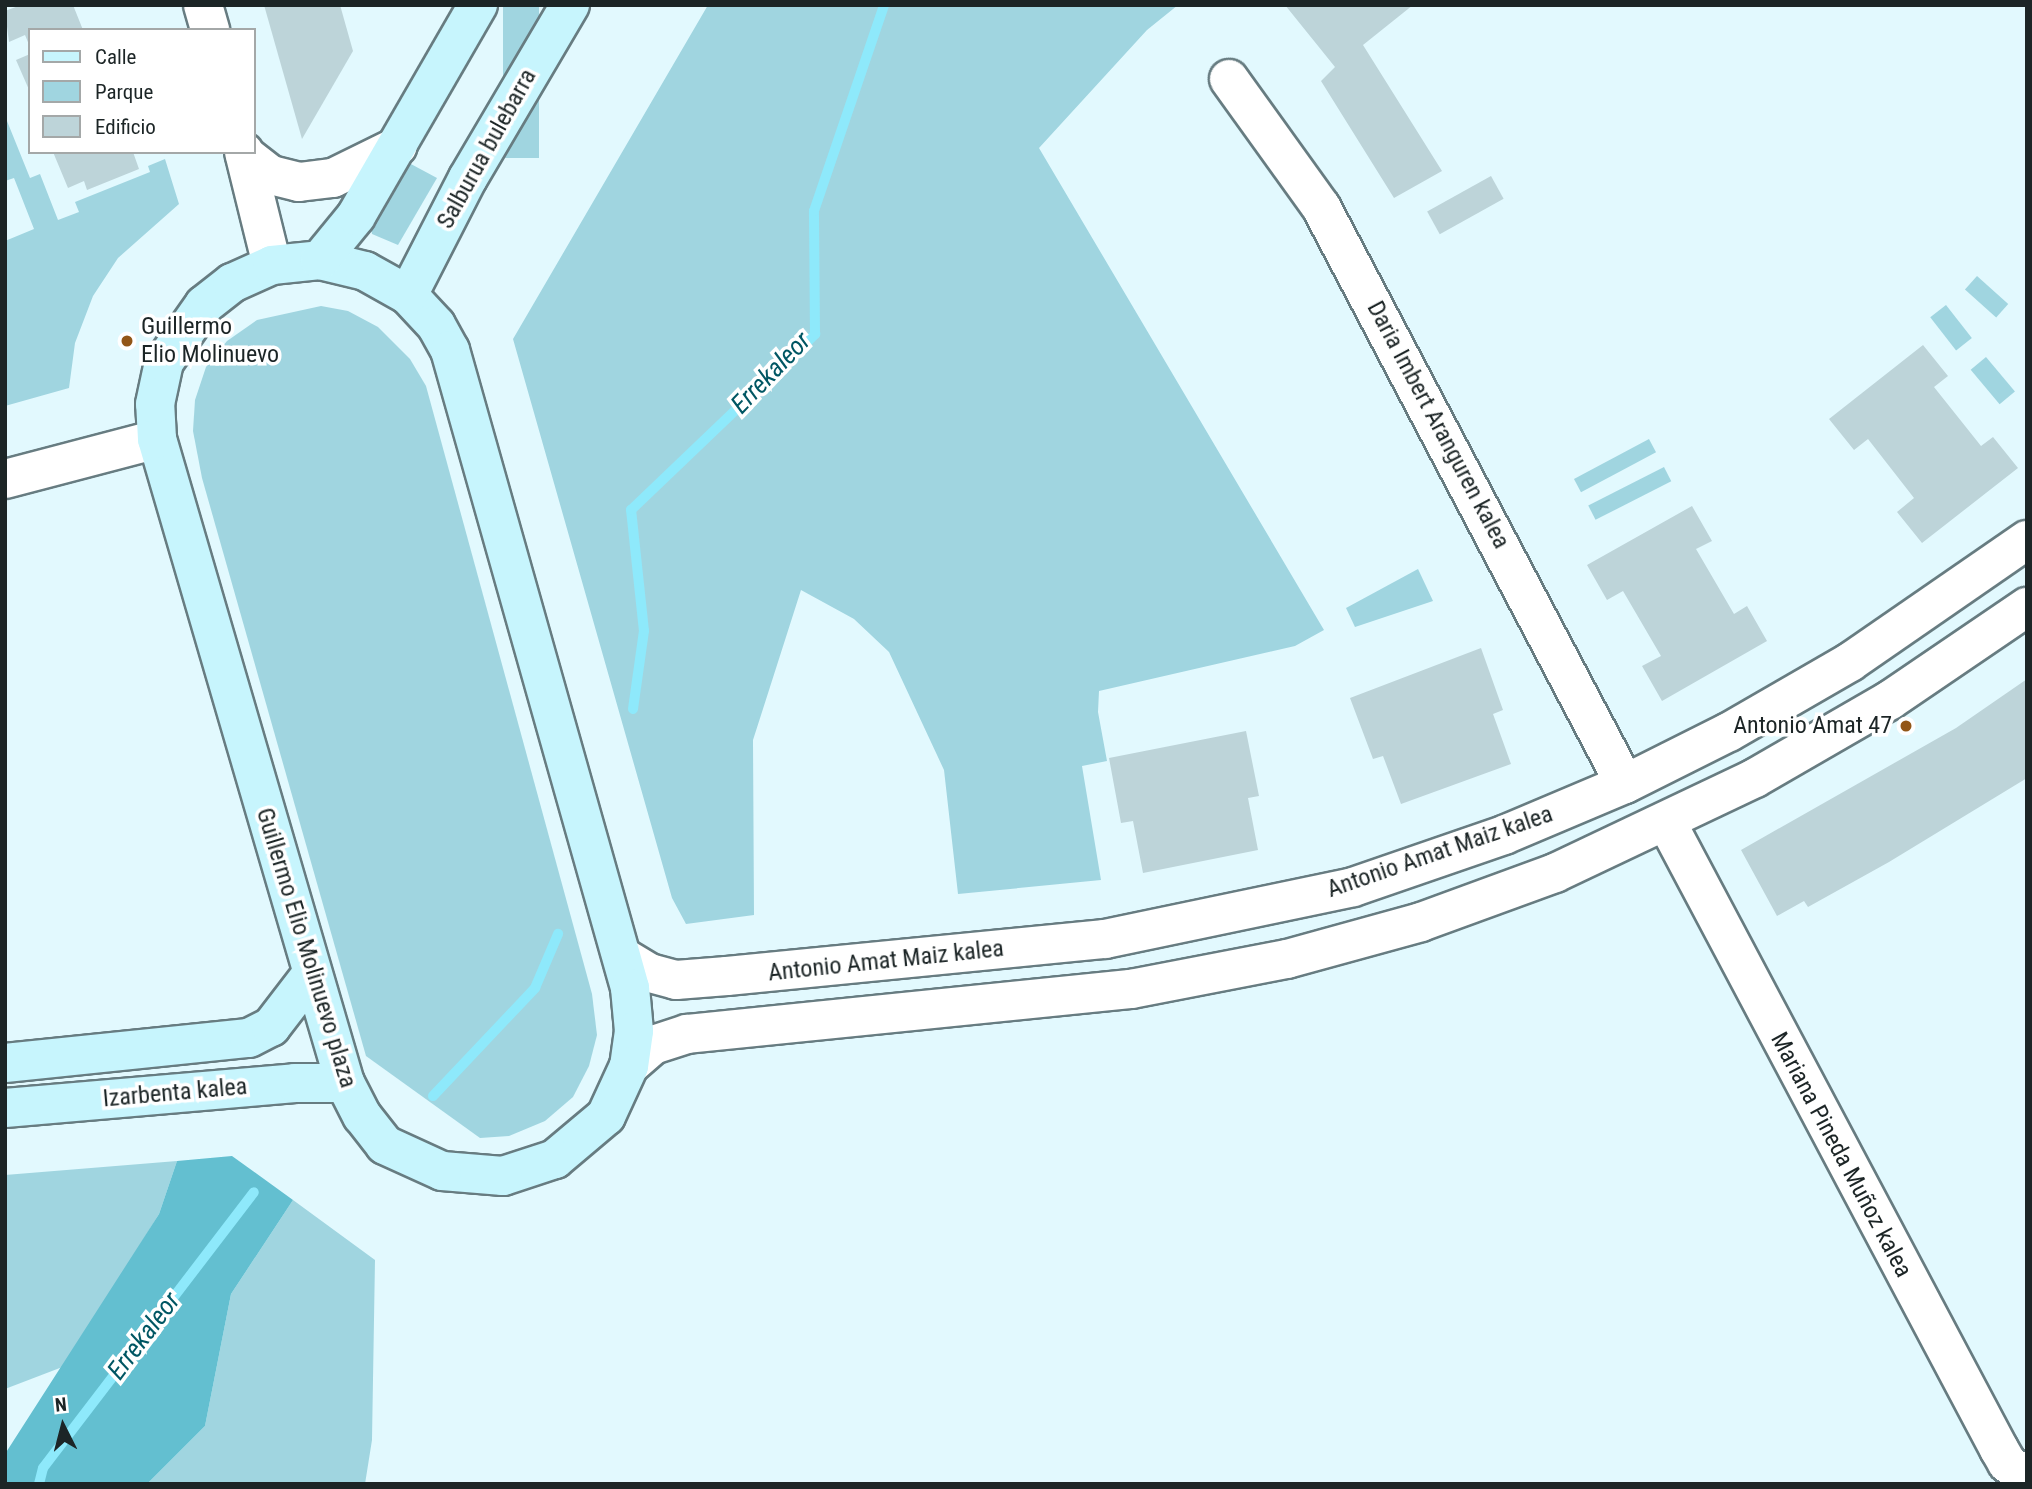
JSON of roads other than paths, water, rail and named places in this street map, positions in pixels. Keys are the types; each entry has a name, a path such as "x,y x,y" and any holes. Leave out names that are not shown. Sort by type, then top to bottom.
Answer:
{"main road":[{"path":"320,260 356,216 478,5"},
{"name":"Salburua bulebarra","path":"408,295 468,178 570,5"},
{"name":"Guillermo Elio Molinuevo plaza","path":"320,260 365,271 408,295 436,325 459,374 623,957 634,1031 629,1066 606,1116 583,1140 555,1159 503,1175 442,1171 385,1145 362,1116 345,1083 311,975 157,439 155,404 164,362 204,305 232,283 272,265 320,260"},
{"name":"Izarbenta kalea","path":"5,1063 249,1038 271,1027 311,975"},
{"name":"Izarbenta kalea","path":"5,1108 258,1085 345,1083"}],"street":[{"path":"203,5 209,28"},
{"name":"Daria Imbert Aranguren kalea","path":"1229,79 1321,207 1625,784"},
{"path":"244,154 271,175 299,182 333,178 398,146"},
{"path":"244,154 272,265"},
{"path":"5,479 157,439"},
{"name":"Antonio Amat Maiz kalea","path":"623,957 650,973 676,980 1105,939 1353,887 1504,835 1625,784 1730,732 1850,662 2027,540"},
{"path":"629,1066 653,1045 687,1034 1131,989 1287,959 1434,918 1555,873 1667,823 1847,726 1986,639 2027,607"},
{"name":"Mariana Pineda Muñoz kalea","path":"1667,823 1999,1449 2007,1463 2027,1478"}],"waterway":[{"name":"Errekaleor","path":"633,709 644,631 631,510 815,334 814,211 884,5"},
{"path":"433,1096 535,988 558,934"},
{"name":"Errekaleor","path":"39,1484 43,1468 254,1192"}],"place":[{"name":"Guillermo Elio Molinuevo","path":"127,341"},
{"name":"Antonio Amat 47","path":"1906,726"}]}
